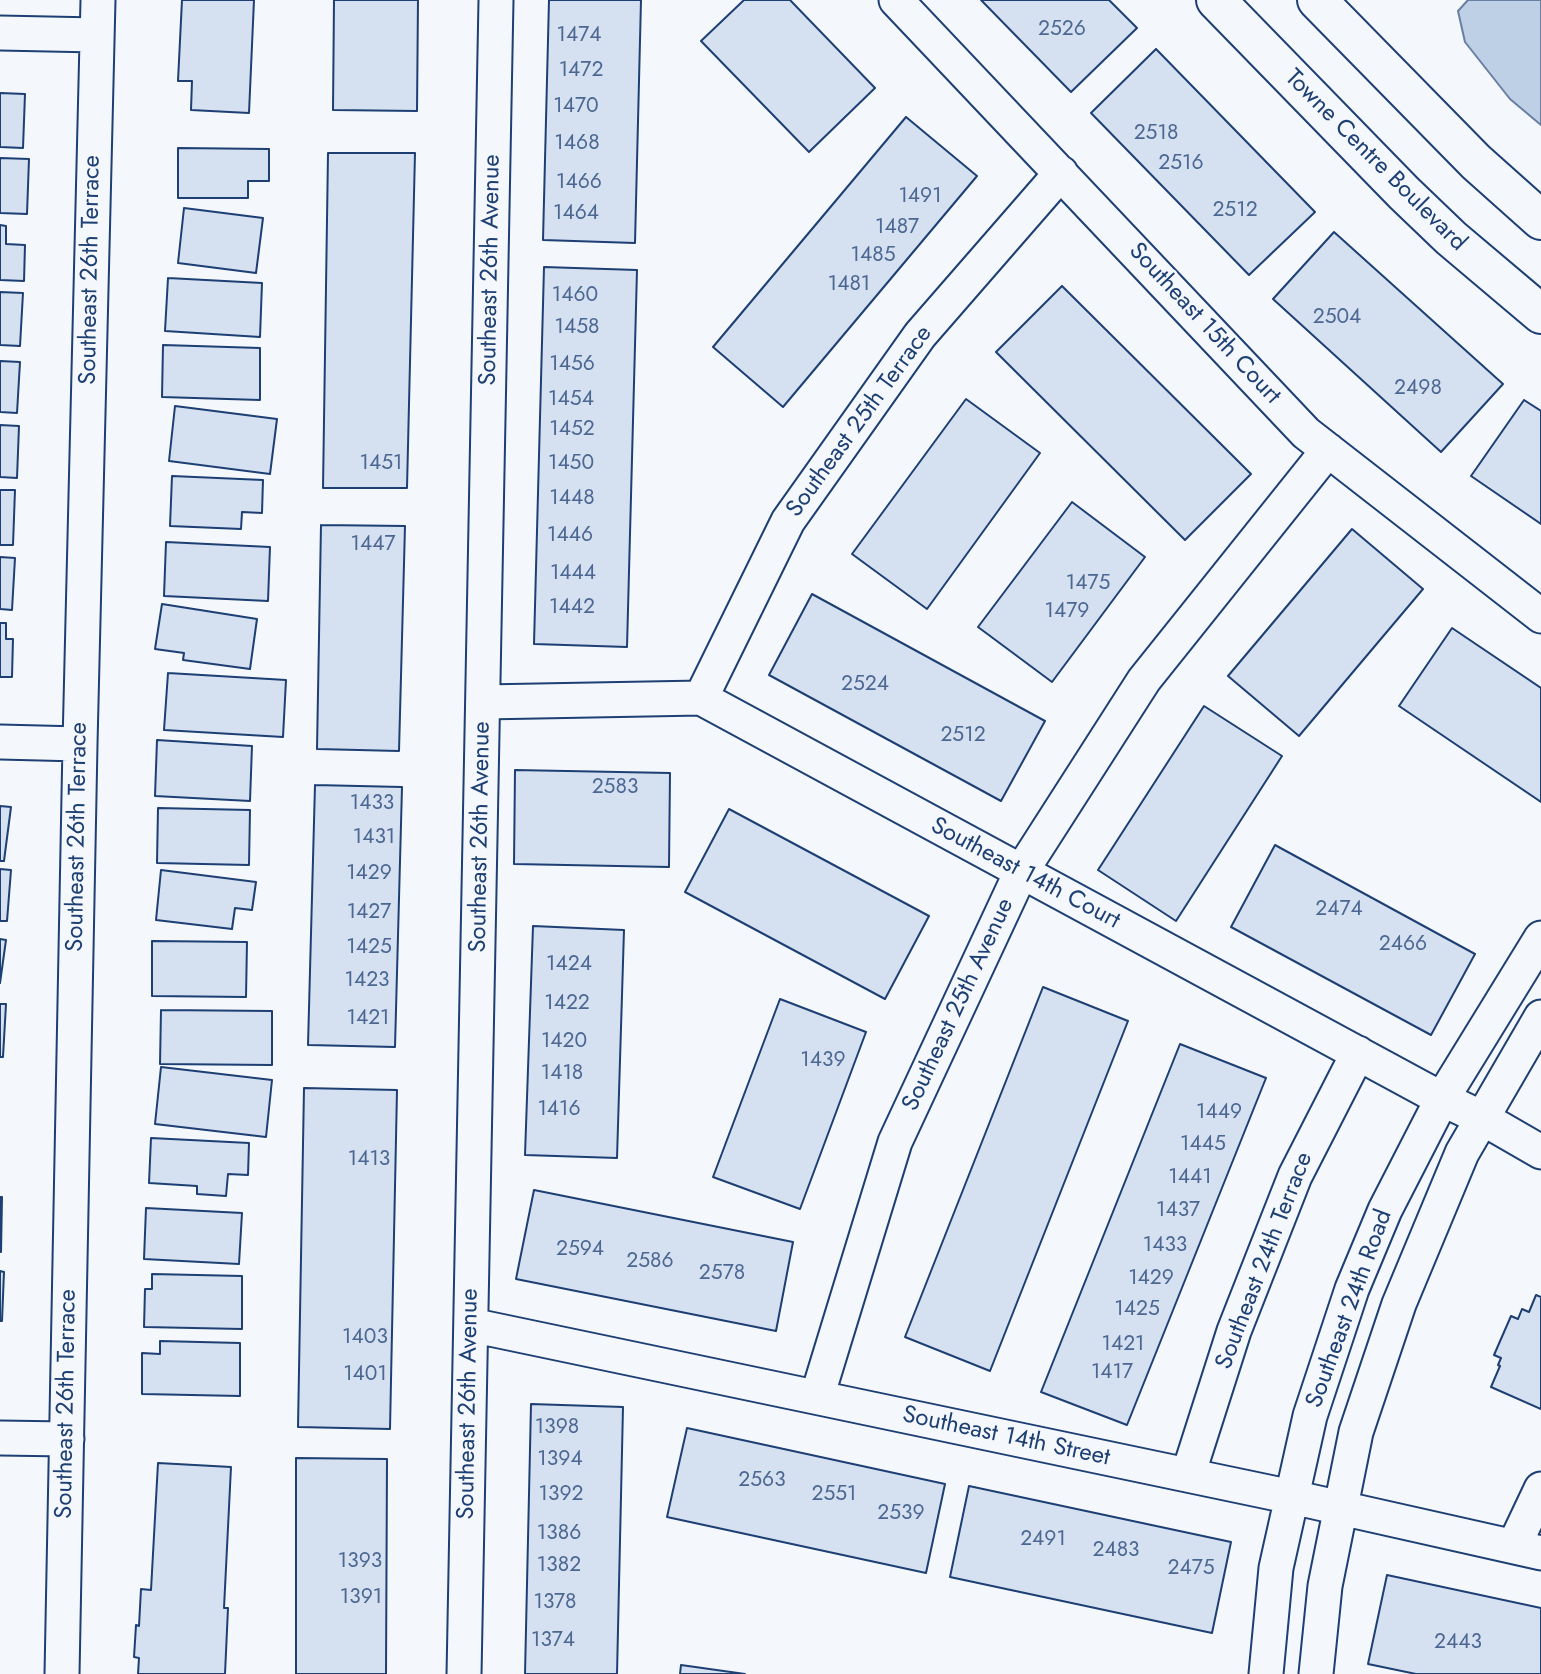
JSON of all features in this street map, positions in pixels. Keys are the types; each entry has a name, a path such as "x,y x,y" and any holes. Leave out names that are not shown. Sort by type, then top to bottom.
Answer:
{"street":[{"name":"Southeast 26th Terrace","path":"62,1674 79,744 97,0"},
{"name":"Southeast 26th Avenue","path":"464,1674 496,0"},
{"name":"Southeast 15th Court","path":"896,0 1306,433 1541,617"},
{"name":"Towne Centre Boulevard","path":"1216,0 1404,193 1451,238 1541,314"},
{"path":"1317,0 1476,162 1541,220"},
{"path":"0,33 97,35"},
{"name":"Southeast 25th Terrace","path":"701,698 788,521 920,335 1061,173"},
{"name":"Southeast 25th Avenue","path":"817,1397 895,1142 1021,872 1144,680 1328,450"},
{"name":"Southeast 14th Court","path":"483,702 701,698 1541,1152"},
{"path":"0,742 79,744"},
{"name":"Southeast 24th Road","path":"1266,1674 1276,1568 1310,1416 1352,1289 1385,1210 1442,1099 1541,938"},
{"name":"Southeast 24th Road","path":"1316,1674 1325,1586 1356,1432 1399,1304 1462,1153 1541,1017"},
{"name":"Southeast 24th Terrace","path":"1188,1475 1234,1331 1295,1176 1358,1053"},
{"name":"Southeast 14th Street","path":"471,1325 1528,1549"},
{"path":"0,1438 67,1439"},
{"path":"1528,1549 1541,1489"}],"water":[{"path":"1468,0 1541,0 1541,125 1510,99 1465,42 1458,11"}],"building":[{"path":"182,0 254,0 249,113 191,110 192,81 178,81"},
{"path":"334,0 418,0 417,111 333,110"},
{"path":"549,0 641,0 635,243 543,240"},
{"path":"744,0 790,0 875,88 809,152 701,41"},
{"path":"981,0 1109,0 1137,28 1071,92"},
{"path":"1156,49 1315,212 1249,275 1091,113"},
{"path":"0,93 25,94 23,148 0,147"},
{"path":"906,117 977,176 783,407 713,347"},
{"path":"178,148 269,149 269,181 248,181 248,198 178,198"},
{"path":"328,153 415,153 407,488 323,488"},
{"path":"0,158 29,159 27,214 0,213"},
{"path":"184,208 263,218 256,273 178,263"},
{"path":"0,225 6,226 6,244 25,245 24,281 0,280"},
{"path":"1334,232 1503,384 1441,452 1273,299"},
{"path":"544,267 637,270 627,647 534,644"},
{"path":"168,278 262,283 260,337 165,331"},
{"path":"1062,286 1251,474 1185,540 996,352"},
{"path":"0,292 23,293 20,346 0,345"},
{"path":"163,345 260,348 260,400 162,397"},
{"path":"0,361 20,362 17,413 0,412"},
{"path":"966,399 1040,453 927,609 852,554"},
{"path":"1524,400 1541,411 1541,524 1471,476"},
{"path":"175,406 277,419 270,474 169,461"},
{"path":"0,425 19,426 17,478 0,477"},
{"path":"172,476 263,480 262,513 242,512 241,529 170,526"},
{"path":"0,490 15,490 13,545 0,545"},
{"path":"1072,502 1145,557 1052,682 978,627"},
{"path":"321,525 405,526 399,751 317,749"},
{"path":"1352,529 1423,589 1299,736 1228,676"},
{"path":"166,542 270,547 268,601 164,596"},
{"path":"0,557 15,558 12,610 0,609"},
{"path":"812,594 1045,721 1001,801 769,675"},
{"path":"162,604 257,619 250,669 183,660 184,653 155,649"},
{"path":"0,623 6,623 6,639 13,639 12,677 0,677"},
{"path":"1452,628 1541,688 1541,802 1399,706"},
{"path":"168,673 286,680 283,737 164,730"},
{"path":"1204,706 1282,756 1176,921 1098,870"},
{"path":"157,740 252,746 250,801 155,796"},
{"path":"515,770 670,773 669,867 514,864"},
{"path":"315,785 402,787 395,1047 308,1045"},
{"path":"0,806 11,807 4,861 0,861"},
{"path":"158,808 250,810 249,865 157,863"},
{"path":"729,809 929,916 885,999 685,892"},
{"path":"1275,845 1475,954 1431,1035 1231,927"},
{"path":"0,869 11,870 7,921 0,921"},
{"path":"161,870 256,882 252,910 235,908 232,929 156,920"},
{"path":"533,926 624,930 617,1158 525,1155"},
{"path":"0,939 6,940 0,983"},
{"path":"152,941 247,942 246,997 152,996"},
{"path":"1043,987 1128,1021 990,1371 905,1337"},
{"path":"780,999 866,1032 800,1209 713,1177"},
{"path":"0,1004 6,1004 3,1057 0,1057"},
{"path":"161,1010 272,1011 272,1065 160,1064"},
{"path":"1180,1044 1266,1078 1127,1425 1041,1392"},
{"path":"161,1067 272,1080 266,1137 155,1124"},
{"path":"304,1088 397,1090 390,1429 298,1427"},
{"path":"151,1138 249,1143 248,1175 228,1174 226,1196 197,1194 197,1186 149,1183"},
{"path":"534,1190 793,1242 776,1331 516,1279"},
{"path":"2,1197 1,1252 0,1252"},
{"path":"146,1208 242,1213 239,1264 144,1259"},
{"path":"0,1271 4,1272 2,1321 0,1321"},
{"path":"152,1274 242,1276 242,1329 144,1327 145,1289 152,1289"},
{"path":"1536,1295 1541,1297 1541,1409 1491,1387 1501,1358 1494,1355 1511,1316 1518,1319 1522,1309 1529,1312"},
{"path":"160,1341 240,1343 240,1396 142,1394 142,1353 160,1354"},
{"path":"531,1404 623,1407 617,1674 525,1674"},
{"path":"687,1428 945,1484 926,1573 667,1517"},
{"path":"296,1458 387,1459 386,1674 296,1674"},
{"path":"158,1463 231,1467 224,1608 228,1608 225,1674 138,1674 139,1658 134,1657 136,1625 139,1626 141,1589 151,1590"},
{"path":"969,1486 1231,1542 1212,1633 950,1577"},
{"path":"1387,1575 1541,1608 1541,1674 1416,1674 1368,1664"},
{"path":"681,1665 745,1674 680,1674"}]}
